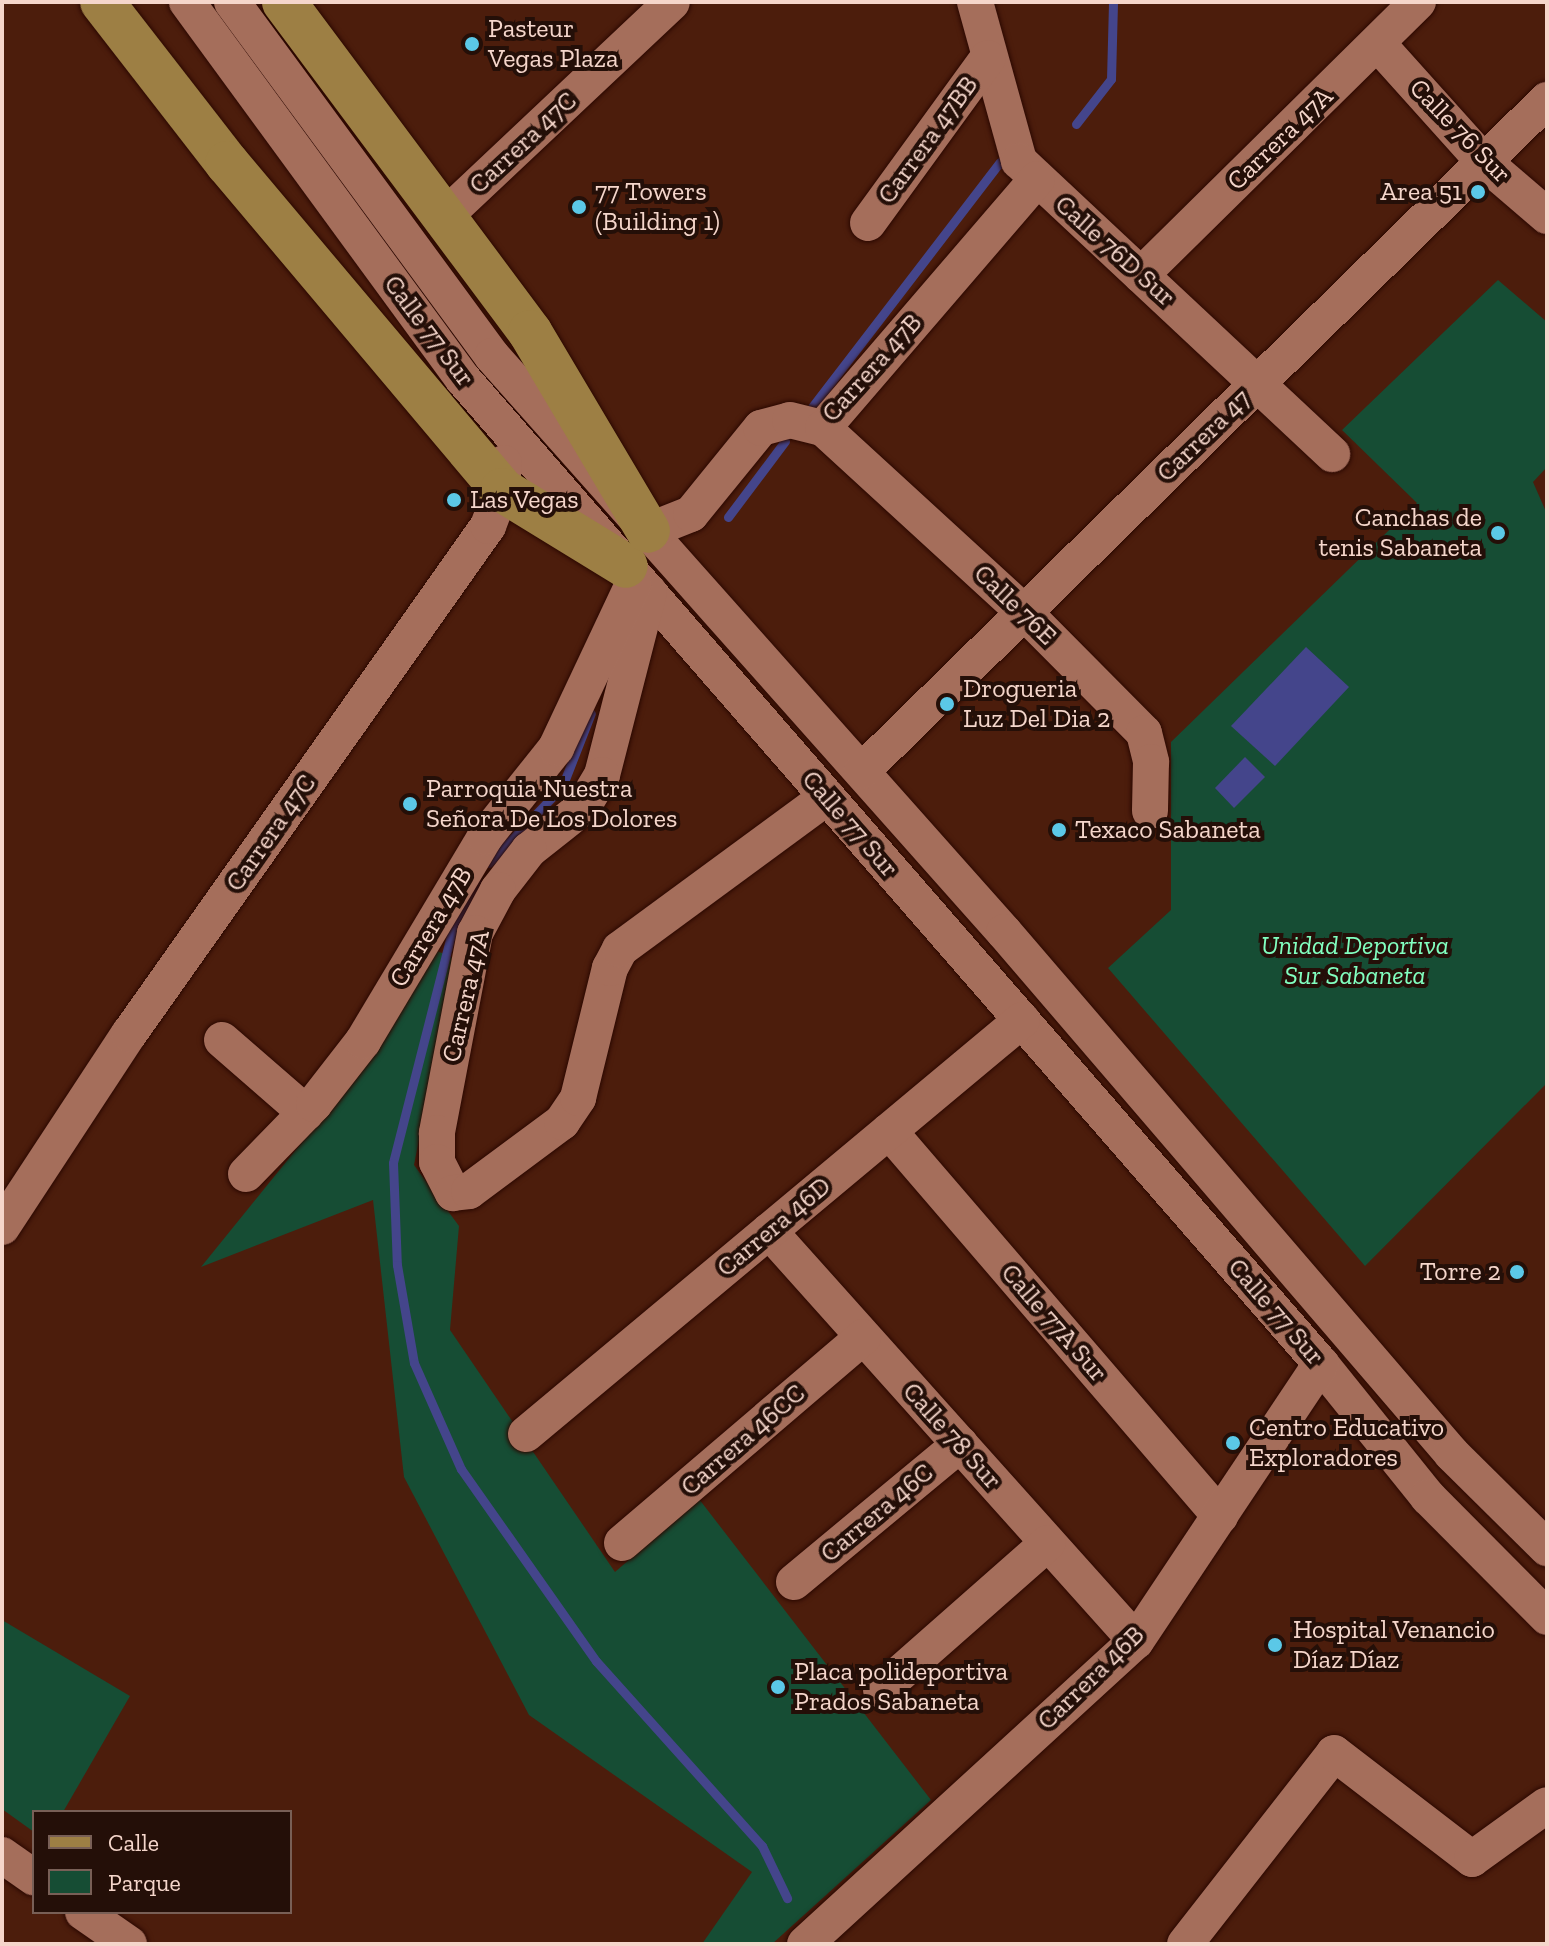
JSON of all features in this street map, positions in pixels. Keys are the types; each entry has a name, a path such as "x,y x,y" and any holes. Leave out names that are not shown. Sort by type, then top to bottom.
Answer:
{"main road":[{"path":"284,2 530,332 640,567"},
{"path":"104,4 227,163 502,490 640,567"}],"street":[{"name":"Calle 77 Sur","path":"187,2 463,379 505,427 640,567 862,771 1452,1454 1547,1548"},
{"name":"Calle 77 Sur","path":"232,2 492,356 640,567 827,797 1321,1364 1428,1497 1547,1617"},
{"name":"Carrera 47C","path":"444,217 672,2"},
{"name":"Calle 76D Sur","path":"975,2 1014,151 1037,179 1259,382 1332,454"},
{"name":"Carrera 47A","path":"1141,275 1418,2"},
{"name":"Calle 76 Sur","path":"1378,44 1484,162 1547,216"},
{"name":"Carrera 47BB","path":"868,223 988,58"},
{"name":"Carrera 47","path":"862,771 1547,100"},
{"name":"Carrera 47B","path":"246,1174 306,1113 363,1041 485,837 556,748 640,567 691,514 761,428 790,420 823,428 1037,179"},
{"name":"Carrera 47C","path":"2,1227 129,1034 488,526 502,490 505,427"},
{"name":"Calle 76E","path":"823,428 1024,612 1144,733 1151,762 1150,811"},
{"name":"Carrera 47A","path":"640,567 602,775 582,808 529,850 498,890 475,933 437,1133 437,1162 453,1193 469,1191 562,1122 578,1098 610,968 620,949 827,797"},
{"name":"Carrera 46D","path":"526,1434 1022,1020"},
{"path":"222,1040 306,1113"},
{"name":"Calle 77A Sur","path":"889,1131 1220,1516"},
{"name":"Calle 78 Sur","path":"769,1231 1136,1641"},
{"name":"Carrera 46CC","path":"622,1543 863,1337"},
{"name":"Carrera 46B","path":"805,1944 1136,1641 1321,1364"},
{"name":"Carrera 46C","path":"794,1582 960,1444"},
{"path":"881,1690 1048,1543"},
{"path":"1185,1944 1334,1753 1472,1859 1547,1805"},
{"path":"2,1855 32,1876"},
{"path":"86,1914 129,1944"}],"green space":[{"name":"Unidad Deportiva Sur Sabaneta","path":"1498,280 1547,322 1547,467 1533,482 1547,514 1547,1083 1365,1266 1108,968 1171,910 1171,742 1417,503 1342,430"},
{"path":"433,949 455,959 414,1165 459,1226 450,1330 615,1572 699,1499 931,1800 772,1944 702,1944 752,1872 529,1715 404,1477 373,1200 201,1267 311,1131"},
{"path":"2,1620 130,1696 64,1810 32,1810 32,1831 2,1809"}],"shaded area":[{"path":"1306,647 1349,687 1275,766 1231,726"},
{"path":"1245,757 1265,777 1234,808 1215,788"}],"waterway":[{"path":"1076,124 1111,79 1113,2"},
{"path":"812,407 1000,162"},
{"path":"728,517 785,441"},
{"path":"489,863 562,787 591,713"},
{"path":"478,883 452,931 393,1163 397,1265 414,1363 461,1469 596,1661 762,1846 787,1898"}],"place":[{"name":"Pasteur Vegas Plaza","path":"472,44"},
{"name":"Area 51","path":"1478,192"},
{"name":"77 Towers (Building 1)","path":"579,207"},
{"name":"Las Vegas","path":"454,500"},
{"name":"Canchas de tenis Sabaneta","path":"1498,533"},
{"name":"Drogueria Luz Del Dia 2","path":"947,704"},
{"name":"Parroquia Nuestra Señora De Los Dolores","path":"410,804"},
{"name":"Texaco Sabaneta","path":"1059,830"},
{"name":"Torre 2","path":"1517,1272"},
{"name":"Centro Educativo Exploradores","path":"1233,1443"},
{"name":"Hospital Venancio Díaz Díaz","path":"1275,1645"},
{"name":"Placa polideportiva Prados Sabaneta","path":"778,1687"}]}
